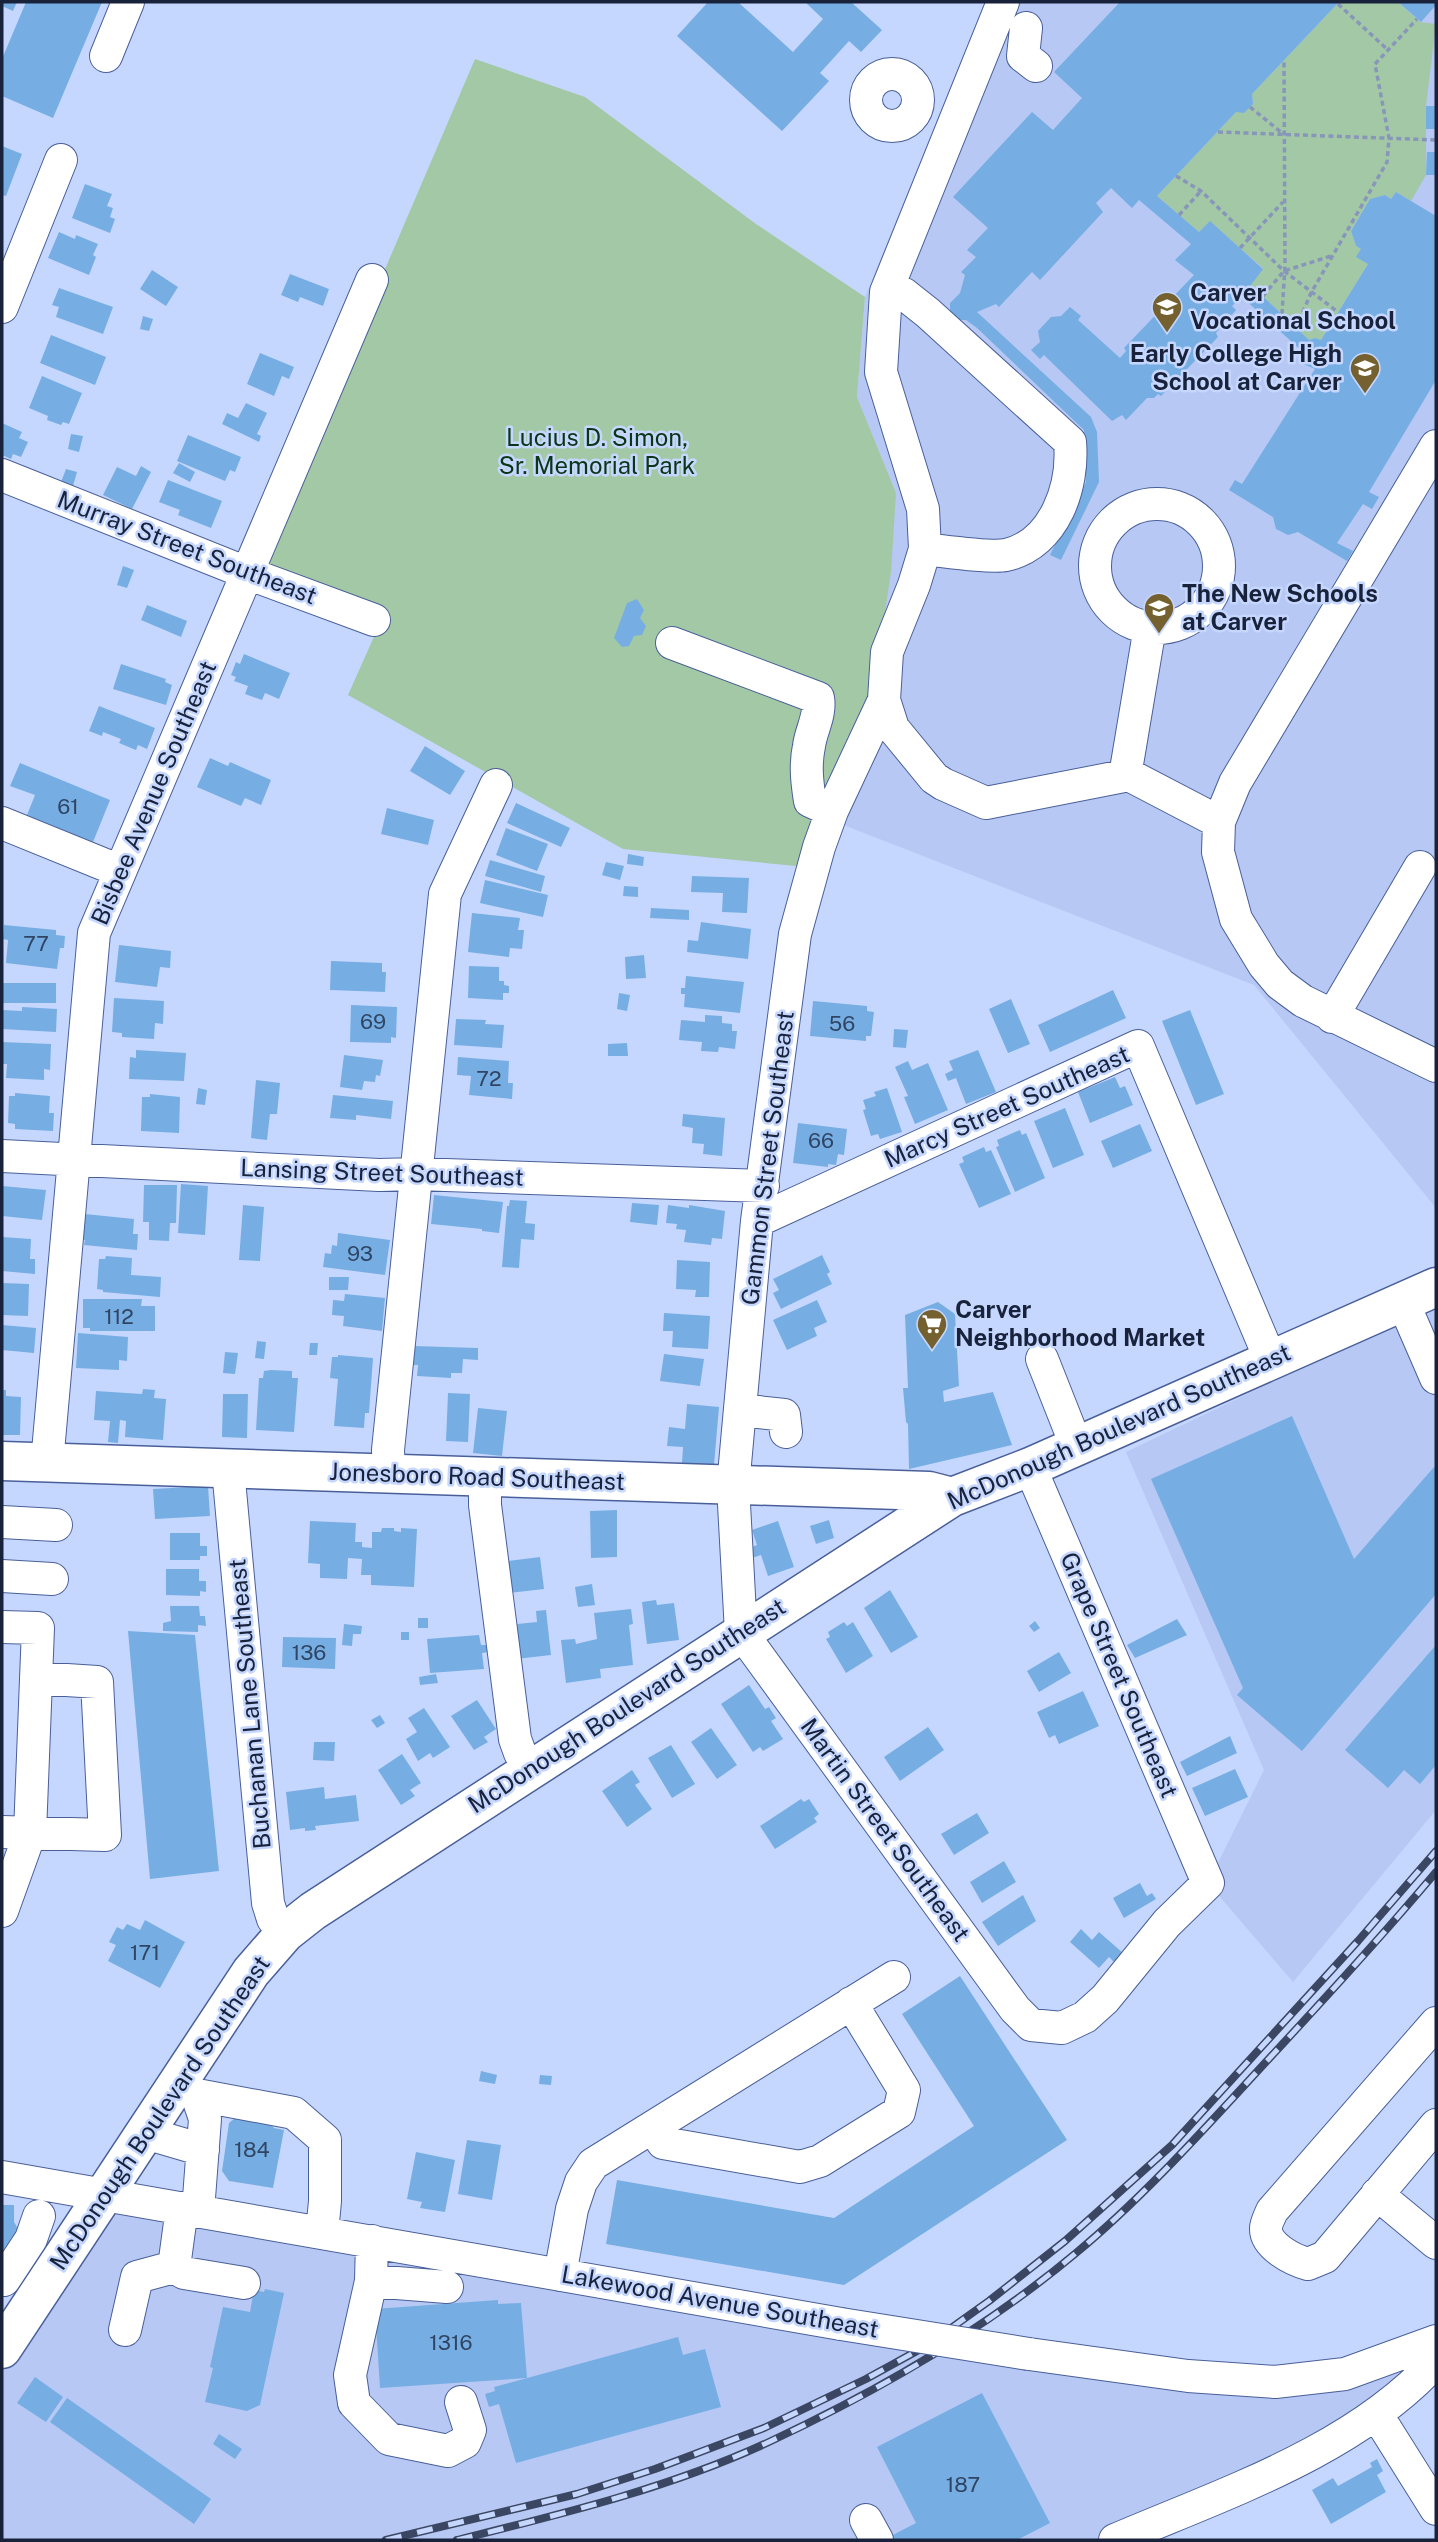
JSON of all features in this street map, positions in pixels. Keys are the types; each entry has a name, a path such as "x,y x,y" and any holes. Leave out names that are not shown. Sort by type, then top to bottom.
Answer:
{"main road":[{"name":"McDonough Boulevard Southeast","path":"2,2349 13,2287 104,2194 145,2133 187,2090 251,1972 285,1933 313,1911 951,1497 1030,1467 1419,1294"},
{"name":"Jonesboro Road Southeast","path":"2,1461 929,1491 951,1497"}],"street":[{"path":"106,55 128,2"},
{"path":"1003,2 888,287 881,372 923,509 925,549 914,585 887,652 884,700 893,728 934,778 986,803 1129,775 1219,822"},
{"path":"1026,28 1023,55 1036,66"},
{"path":"918,98 959,113"},
{"path":"2,307 61,160"},
{"name":"Bisbee Avenue Southeast","path":"47,1463 94,933 372,280"},
{"path":"888,287 904,294 928,313 1070,442 1068,483 1061,506 1050,525 1033,544 1004,556 925,549"},
{"path":"1436,446 1235,783 1219,822 1218,852 1236,919 1264,965 1280,984 1332,1017 1436,1066"},
{"name":"Murray Street Southeast","path":"2,475 247,573 374,620"},
{"path":"1125,776 1150,627"},
{"path":"672,643 818,698 820,708 809,745 806,777 810,801 832,811"},
{"name":"Gammon Street Southeast","path":"741,1632 733,1486 757,1221 795,934 832,811 884,700"},
{"path":"389,1474 387,1450 445,894 496,785"},
{"path":"2,823 120,872"},
{"path":"1332,1017 1420,867"},
{"name":"Marcy Street Southeast","path":"757,1221 1138,1046 1271,1361"},
{"name":"Lansing Street Southeast","path":"2,1156 379,1175 763,1186"},
{"path":"1419,1294 1436,1378"},
{"path":"1042,1359 1076,1445"},
{"path":"740,1410 784,1415 786,1432"},
{"name":"Grape Street Southeast","path":"1030,1467 1208,1883 1167,1923 1105,1999 1086,2017 1062,2028 1031,2025"},
{"name":"Buchanan Lane Southeast","path":"228,1469 268,1903 273,1919 285,1933"},
{"path":"485,1478 485,1505 515,1739 520,1753 532,1768"},
{"path":"2,1521 56,1525"},
{"path":"2,1576 52,1578"},
{"path":"2,1627 38,1628 36,1678 16,1833 3,1906"},
{"name":"Martin Street Southeast","path":"741,1632 1015,2009 1031,2025"},
{"path":"16,1833 105,1835 97,1682 36,1678"},
{"path":"560,2274 580,2182 593,2164 894,1977"},
{"path":"653,2127 663,2143 800,2167 820,2161 899,2112 904,2090 851,2003"},
{"path":"1436,2023 1272,2211 1265,2227 1269,2239 1300,2262 1308,2264 1325,2257 1436,2125"},
{"path":"174,2267 203,2150 205,2119 187,2090"},
{"path":"187,2090 294,2113 325,2140 325,2201 321,2232"},
{"path":"145,2133 203,2150"},
{"name":"Lakewood Avenue Southeast","path":"2,2177 841,2324 1188,2376 1275,2382 1345,2374 1436,2341"},
{"path":"1377,2194 1436,2243"},
{"path":"13,2287 39,2216"},
{"path":"372,2241 371,2281 349,2375 354,2403 389,2439 449,2451 465,2442 470,2430 461,2402"},
{"path":"125,2330 137,2277 174,2267 184,2273 244,2283"},
{"path":"371,2281 447,2287"},
{"path":"1115,2540 1306,2457 1377,2415 1418,2381 1436,2361"},
{"path":"1377,2415 1436,2509"}],"path":[{"path":"1338,4 1388,50"},
{"path":"1296,328 1311,293 1387,162 1389,138 1375,64 1417,19"},
{"path":"1282,314 1284,61"},
{"path":"1250,107 1283,135"},
{"path":"1218,132 1436,140"},
{"path":"1176,176 1201,191 1284,271 1338,313"},
{"path":"1179,215 1201,191"},
{"path":"1240,248 1284,201"},
{"path":"1263,296 1284,271 1332,255"}],"shaded area":[{"name":"The New Schools at Carver","path":"985,2 1436,2 1436,1208 1254,985 823,817 896,493 857,397 865,297"},
{"path":"1436,1304 1436,1810 1293,1982 1208,1883 1264,1770 1126,1452"},
{"path":"104,2194 1275,2382 1436,2341 1377,2415 1115,2540 2,2540 2,2346"}],"green space":[{"path":"1339,2 1398,2 1420,22 1436,24 1426,106 1426,175 1411,201 1396,192 1391,199 1385,195 1370,199 1351,231 1356,246 1361,249 1368,264 1321,340 1309,340 1251,285 1263,268 1210,222 1199,232 1157,196 1236,112 1244,112 1253,104 1252,94"},
{"name":"Lucius D. Simon, Sr. Memorial Park","path":"475,59 585,97 756,224 865,297 857,397 896,493 891,572 872,699 806,867 623,849 348,695 385,612 257,568"}],"building":[{"path":"2,2 17,2 13,11 2,6"},
{"path":"26,2 102,2 53,118 2,96 2,59"},
{"path":"708,2 738,2 793,52 823,19 805,2 851,2 882,30 861,52 849,41 820,73 829,81 782,131 677,36"},
{"path":"1120,2 1339,2 1252,94 1253,104 1244,113 1236,112 1157,196 1199,232 1210,221 1263,269 1251,285 1309,340 1321,340 1368,264 1356,257 1361,249 1356,246 1351,231 1370,199 1385,195 1391,199 1396,192 1436,216 1436,380 1369,492 1379,497 1372,509 1363,504 1337,543 1353,551 1347,561 1298,532 1288,535 1276,529 1273,517 1229,490 1235,480 1242,484 1315,369 1301,363 1301,350 1242,297 1232,306 1236,310 1216,333 1218,337 1161,396 1158,394 1154,398 1147,398 1126,420 1122,415 1112,421 1044,355 1040,359 1031,350 1040,342 1038,331 1051,317 1061,316 1070,307 1081,316 1078,320 1120,358 1126,351 1124,348 1194,275 1175,260 1191,244 1139,200 1132,208 1111,188 1096,203 1103,212 1040,280 1032,272 999,307 996,304 977,312 1091,417 1097,432 1099,482 1061,560 1050,555 1086,482 1084,430 977,328 966,320 960,320 950,311 950,303 960,293 965,275 961,272 976,257 967,250 988,228 953,197 1032,112 1053,130 1082,98 1054,72"},
{"path":"1398,2 1436,2 1436,5 1421,22"},
{"path":"1426,106 1436,106 1436,129 1426,129"},
{"path":"2,146 22,154 6,196 2,195"},
{"path":"1427,152 1436,152 1436,175 1426,175"},
{"path":"85,184 112,194 107,206 113,208 110,217 115,219 110,233 72,218"},
{"path":"59,232 75,239 76,235 98,244 89,275 48,258"},
{"path":"152,270 178,287 166,306 140,289"},
{"path":"290,274 329,289 323,306 300,297 298,302 281,295"},
{"path":"59,288 113,307 103,334 56,317 59,307 52,305"},
{"path":"143,316 153,319 149,331 140,329"},
{"path":"51,335 106,357 95,385 40,363"},
{"path":"260,353 294,367 289,379 282,376 274,396 247,384"},
{"path":"42,376 82,393 69,424 63,422 61,425 47,420 48,416 29,408"},
{"path":"246,403 267,413 257,434 261,436 259,442 222,424 227,413 238,418"},
{"path":"2,423 22,432 19,438 28,442 21,457 13,454 11,459 2,455"},
{"path":"71,434 83,436 79,452 68,449"},
{"path":"188,435 241,457 235,472 230,470 225,481 177,461"},
{"path":"179,463 195,472 190,482 173,473"},
{"path":"141,466 151,472 132,509 103,495 117,467 136,476"},
{"path":"66,469 77,472 73,486 61,482"},
{"path":"168,480 222,501 211,528 178,515 180,510 159,502"},
{"path":"123,566 134,570 127,588 117,585"},
{"path":"637,599 644,610 640,618 646,626 642,635 634,636 629,646 622,647 614,638 627,603"},
{"path":"147,605 187,621 181,637 141,620"},
{"path":"244,654 290,673 279,699 265,693 262,700 245,694 248,686 234,681 236,677 231,675 236,662 240,664"},
{"path":"121,664 166,679 165,682 172,685 166,705 113,689"},
{"path":"99,706 155,728 147,749 138,745 136,750 119,743 121,739 103,732 102,736 89,731"},
{"path":"425,746 465,771 450,795 410,771"},
{"path":"210,758 228,766 230,762 271,780 261,805 245,798 241,806 197,787"},
{"path":"20,763 110,800 93,842 27,815 35,795 10,786"},
{"path":"516,803 570,828 561,847 507,823"},
{"path":"387,808 434,820 428,845 381,834"},
{"path":"506,828 548,844 537,871 496,855"},
{"path":"628,854 644,857 643,866 627,864"},
{"path":"490,860 545,876 541,892 485,876"},
{"path":"606,862 624,866 620,880 602,875"},
{"path":"692,876 749,878 747,913 722,912 723,893 691,892"},
{"path":"485,880 548,895 543,917 480,903"},
{"path":"624,886 638,887 638,897 623,896"},
{"path":"651,908 689,910 689,920 650,918"},
{"path":"472,913 520,918 518,930 524,930 522,949 510,948 509,957 468,952"},
{"path":"701,922 751,929 748,959 687,952 688,940 698,941"},
{"path":"4,925 56,930 56,935 65,936 57,969 6,963 8,940 3,939"},
{"path":"119,945 171,951 170,968 160,967 157,987 115,982"},
{"path":"644,955 646,978 626,979 625,957"},
{"path":"331,961 382,963 382,972 386,972 385,992 330,990"},
{"path":"469,966 499,967 499,981 504,981 504,985 509,986 509,993 503,993 503,1000 468,998"},
{"path":"686,976 744,982 740,1013 684,1007 685,994 681,994 681,988 685,988"},
{"path":"2,983 56,983 56,1003 2,1003"},
{"path":"1113,990 1126,1018 1050,1052 1038,1025"},
{"path":"619,993 630,995 627,1011 617,1009"},
{"path":"114,998 164,1001 163,1024 155,1023 154,1039 122,1037 122,1033 112,1032"},
{"path":"1011,999 1030,1044 1008,1053 989,1009"},
{"path":"813,1001 867,1006 867,1011 874,1012 871,1036 866,1036 866,1041 810,1036"},
{"path":"351,1005 397,1007 396,1038 391,1037 391,1043 350,1042"},
{"path":"22,1007 57,1009 56,1032 2,1029 2,1010 22,1011"},
{"path":"1190,1010 1224,1094 1196,1105 1162,1021"},
{"path":"705,1015 722,1016 722,1023 732,1024 732,1031 737,1031 735,1049 719,1047 718,1052 701,1051 702,1042 679,1040 681,1020 705,1022"},
{"path":"456,1019 486,1020 485,1024 504,1025 502,1048 454,1045"},
{"path":"894,1029 908,1030 906,1048 893,1047"},
{"path":"2,1042 51,1044 50,1070 44,1069 44,1080 6,1078 7,1064 2,1064"},
{"path":"627,1043 628,1056 608,1056 608,1044"},
{"path":"136,1050 186,1053 184,1081 129,1079 130,1057 136,1058"},
{"path":"978,1050 996,1092 966,1104 956,1078 948,1081 945,1074 953,1070 949,1061"},
{"path":"344,1055 383,1060 380,1076 376,1075 375,1082 364,1081 362,1090 340,1087"},
{"path":"458,1057 509,1061 508,1083 513,1083 512,1099 469,1095 471,1076 457,1075"},
{"path":"908,1061 912,1070 928,1063 948,1110 915,1124 904,1097 908,1096 895,1067"},
{"path":"1115,1077 1120,1088 1125,1086 1133,1105 1090,1123 1078,1092"},
{"path":"256,1080 280,1083 277,1114 270,1114 267,1140 251,1138"},
{"path":"198,1088 207,1090 205,1105 196,1104"},
{"path":"887,1088 902,1132 880,1139 878,1134 871,1136 863,1110 866,1109 863,1100 876,1096 874,1092"},
{"path":"15,1093 50,1096 49,1113 54,1113 53,1131 15,1129 15,1124 8,1123 9,1096 15,1096"},
{"path":"150,1094 180,1097 179,1133 141,1131 142,1097 150,1097"},
{"path":"333,1095 393,1101 391,1119 356,1115 356,1120 330,1118"},
{"path":"1065,1108 1084,1155 1053,1168 1034,1121"},
{"path":"683,1114 725,1118 722,1156 703,1154 704,1144 692,1143 693,1128 682,1126"},
{"path":"798,1123 847,1129 844,1155 838,1154 836,1165 828,1164 828,1167 793,1163"},
{"path":"1140,1124 1152,1151 1113,1168 1101,1141"},
{"path":"1020,1130 1022,1135 1026,1133 1045,1178 1015,1192 996,1147 999,1146 997,1140"},
{"path":"984,1147 986,1152 991,1150 1011,1194 979,1208 959,1164 964,1162 962,1157"},
{"path":"181,1184 208,1186 205,1235 178,1233"},
{"path":"144,1185 177,1185 176,1223 170,1223 169,1241 149,1240 149,1222 143,1222"},
{"path":"2,1186 46,1190 42,1220 2,1216"},
{"path":"434,1195 503,1202 499,1233 431,1224"},
{"path":"510,1200 527,1201 525,1223 535,1224 534,1240 521,1239 519,1268 502,1267 507,1206"},
{"path":"632,1203 659,1205 657,1225 630,1222"},
{"path":"243,1205 264,1207 260,1261 239,1260"},
{"path":"668,1205 689,1208 689,1205 725,1211 722,1239 712,1238 711,1245 684,1242 686,1230 676,1229 677,1224 666,1223"},
{"path":"85,1214 134,1219 133,1234 138,1234 137,1250 84,1245 85,1240 79,1239"},
{"path":"338,1233 390,1240 385,1275 323,1267 325,1253 331,1254 332,1245 337,1246"},
{"path":"2,1237 31,1239 30,1259 35,1259 35,1274 2,1271"},
{"path":"822,1255 832,1284 781,1309 773,1293 779,1290 773,1279"},
{"path":"106,1256 132,1258 131,1275 161,1277 160,1297 103,1292 97,1289 99,1259 105,1259"},
{"path":"677,1260 710,1262 709,1297 695,1297 696,1290 676,1289"},
{"path":"329,1277 349,1277 348,1290 329,1290"},
{"path":"2,1283 29,1284 28,1316 2,1315"},
{"path":"345,1294 385,1298 382,1331 343,1326 344,1316 332,1315 333,1300 344,1301"},
{"path":"83,1299 142,1299 141,1306 155,1306 155,1331 90,1331 90,1328 83,1328"},
{"path":"817,1300 827,1322 814,1328 817,1336 787,1350 773,1320"},
{"name":"Carver Neighborhood Market","path":"938,1302 955,1314 959,1386 943,1391 944,1402 993,1392 1012,1445 909,1469 908,1424 903,1388 908,1388 905,1315"},
{"path":"664,1313 710,1316 708,1349 672,1347 673,1331 663,1331"},
{"path":"2,1325 36,1328 34,1353 2,1350"},
{"path":"78,1333 128,1337 127,1361 119,1360 119,1370 76,1368"},
{"path":"257,1341 266,1342 264,1359 255,1358"},
{"path":"310,1343 318,1343 317,1355 309,1355"},
{"path":"414,1346 478,1348 478,1360 463,1359 462,1373 451,1373 451,1378 417,1376 418,1365 413,1365"},
{"path":"225,1352 238,1353 235,1374 223,1373"},
{"path":"664,1354 704,1359 700,1386 660,1381"},
{"path":"338,1355 373,1358 369,1413 365,1413 364,1428 334,1426 338,1379 330,1378 332,1357"},
{"path":"264,1371 292,1371 292,1378 298,1378 294,1432 256,1430 259,1378 263,1378"},
{"path":"143,1389 155,1390 154,1398 166,1399 163,1440 125,1437 126,1421 120,1420 118,1443 108,1442 110,1421 94,1420 96,1391 142,1394"},
{"path":"2,1390 6,1390 6,1396 21,1397 20,1435 2,1435"},
{"path":"448,1393 470,1394 468,1442 446,1441"},
{"path":"223,1394 248,1394 247,1438 222,1437"},
{"path":"687,1404 719,1407 714,1465 682,1463 683,1447 667,1446 669,1427 685,1429"},
{"path":"478,1408 507,1411 502,1456 473,1453"},
{"path":"1292,1416 1354,1559 1434,1467 1436,1470 1436,1594 1302,1751 1237,1695 1243,1688 1151,1479"},
{"path":"208,1486 210,1516 155,1519 153,1489"},
{"path":"617,1510 617,1557 591,1558 590,1511"},
{"path":"829,1520 834,1538 816,1544 810,1526"},
{"path":"310,1521 356,1523 355,1542 362,1542 362,1547 372,1548 372,1532 381,1532 382,1528 394,1528 394,1531 401,1532 401,1528 417,1529 414,1587 371,1585 371,1575 361,1575 362,1559 348,1558 347,1579 320,1578 320,1564 308,1563"},
{"path":"778,1521 794,1567 768,1576 761,1555 752,1558 749,1548 757,1545 752,1530"},
{"path":"170,1533 200,1533 200,1546 207,1546 207,1556 200,1556 200,1560 170,1560"},
{"path":"540,1557 544,1589 509,1593 500,1562"},
{"path":"166,1569 199,1569 199,1581 206,1581 206,1592 200,1591 200,1596 166,1595"},
{"path":"592,1584 595,1605 578,1607 575,1587"},
{"path":"890,1590 918,1637 891,1653 864,1608"},
{"path":"656,1600 657,1605 674,1603 679,1640 647,1644 642,1602"},
{"path":"170,1606 199,1606 200,1616 205,1616 206,1626 198,1625 198,1632 163,1631 163,1623 171,1621"},
{"path":"631,1609 633,1624 629,1625 633,1665 600,1669 601,1678 566,1683 561,1640 575,1639 576,1644 597,1639 594,1613"},
{"path":"546,1610 551,1655 516,1659 513,1630 518,1630 517,1624 537,1622 536,1611"},
{"path":"418,1618 428,1618 428,1628 418,1628"},
{"path":"1177,1619 1187,1635 1135,1658 1127,1645"},
{"path":"1035,1621 1040,1628 1034,1632 1029,1626"},
{"path":"844,1622 847,1626 853,1622 873,1656 846,1673 826,1639 830,1637 828,1632"},
{"path":"344,1624 362,1626 361,1634 353,1634 352,1646 342,1645"},
{"path":"128,1631 195,1635 219,1871 150,1879"},
{"path":"401,1632 409,1632 409,1640 401,1640"},
{"path":"479,1635 481,1645 488,1645 489,1652 482,1653 484,1669 430,1673 427,1639"},
{"path":"283,1637 336,1638 335,1669 282,1667"},
{"path":"1436,1645 1436,1765 1420,1784 1404,1770 1388,1788 1345,1750"},
{"path":"1059,1652 1071,1673 1039,1692 1027,1671"},
{"path":"436,1674 438,1683 420,1685 419,1677"},
{"path":"749,1685 765,1709 769,1707 776,1718 771,1721 783,1739 763,1751 760,1747 753,1752 721,1704"},
{"path":"1083,1691 1099,1726 1059,1744 1055,1735 1049,1738 1037,1712"},
{"path":"477,1700 496,1729 484,1737 488,1742 474,1750 451,1716"},
{"path":"424,1708 450,1747 433,1758 430,1753 418,1761 406,1739 417,1732 408,1718"},
{"path":"380,1715 385,1723 377,1728 371,1720"},
{"path":"928,1727 944,1750 900,1781 884,1757"},
{"path":"711,1728 737,1765 717,1779 691,1742"},
{"path":"1230,1736 1237,1753 1187,1776 1180,1762"},
{"path":"314,1742 335,1742 334,1761 313,1760"},
{"path":"671,1745 695,1784 672,1798 648,1758"},
{"path":"402,1754 421,1783 410,1790 415,1796 401,1805 378,1770"},
{"path":"1235,1769 1248,1797 1205,1816 1192,1788"},
{"path":"632,1770 640,1782 635,1785 652,1809 627,1827 602,1791"},
{"path":"324,1787 325,1799 356,1795 359,1821 315,1826 316,1830 290,1830 286,1792"},
{"path":"801,1799 804,1802 809,1799 819,1814 814,1818 817,1822 775,1849 760,1826"},
{"path":"977,1813 989,1833 954,1855 941,1834"},
{"path":"1004,1861 1016,1882 982,1903 970,1882"},
{"path":"1140,1883 1147,1896 1152,1893 1156,1899 1124,1918 1113,1898"},
{"path":"1023,1895 1036,1921 998,1946 982,1922"},
{"path":"145,1920 185,1942 160,1988 108,1961 116,1945 109,1942 117,1927 123,1930 127,1924 140,1930"},
{"path":"1081,1929 1092,1940 1099,1932 1123,1953 1114,1962 1109,1957 1099,1968 1070,1942"},
{"path":"960,1976 1067,2140 844,2285 606,2244 617,2180 834,2218 974,2126 902,2014"},
{"path":"481,2071 497,2075 495,2084 479,2081"},
{"path":"540,2075 552,2076 551,2085 539,2084"},
{"path":"241,2113 265,2117 274,2128 284,2130 273,2188 229,2181 222,2171 229,2123"},
{"path":"467,2140 501,2145 492,2200 458,2194"},
{"path":"416,2152 455,2160 445,2212 420,2208 422,2202 407,2199"},
{"path":"2,2205 14,2205 14,2222 23,2237 2,2259"},
{"path":"265,2289 284,2293 260,2405 247,2411 205,2402 223,2307 250,2312 254,2290 264,2292"},
{"path":"498,2300 498,2304 521,2303 527,2378 380,2388 375,2309"},
{"path":"678,2337 683,2355 705,2349 721,2407 516,2463 499,2404 489,2407 485,2394 495,2391 494,2387"},
{"path":"35,2377 63,2397 46,2422 17,2403"},
{"path":"982,2393 1050,2523 1017,2540 893,2540 891,2536 916,2523 877,2447"},
{"path":"67,2398 211,2499 194,2524 50,2422"},
{"path":"219,2434 242,2449 235,2459 213,2444"},
{"path":"1377,2459 1383,2471 1377,2475 1386,2492 1331,2524 1312,2490 1333,2478 1338,2486 1372,2467 1370,2463"}],"railway":[{"path":"386,2540 577,2494 655,2469 764,2428 866,2379 926,2346 1065,2241 1172,2145 1436,1851"},
{"path":"457,2540 617,2498 734,2457 852,2401 930,2357 1005,2308 1100,2233 1168,2168 1346,1975 1436,1872"}],"place":[{"name":"Carver Vocational School","path":"1167,334"},
{"name":"Early College High School at Carver","path":"1365,395"},
{"name":"The New Schools at Carver","path":"1159,635"},
{"name":"Carver Neighborhood Market","path":"932,1351"}]}
